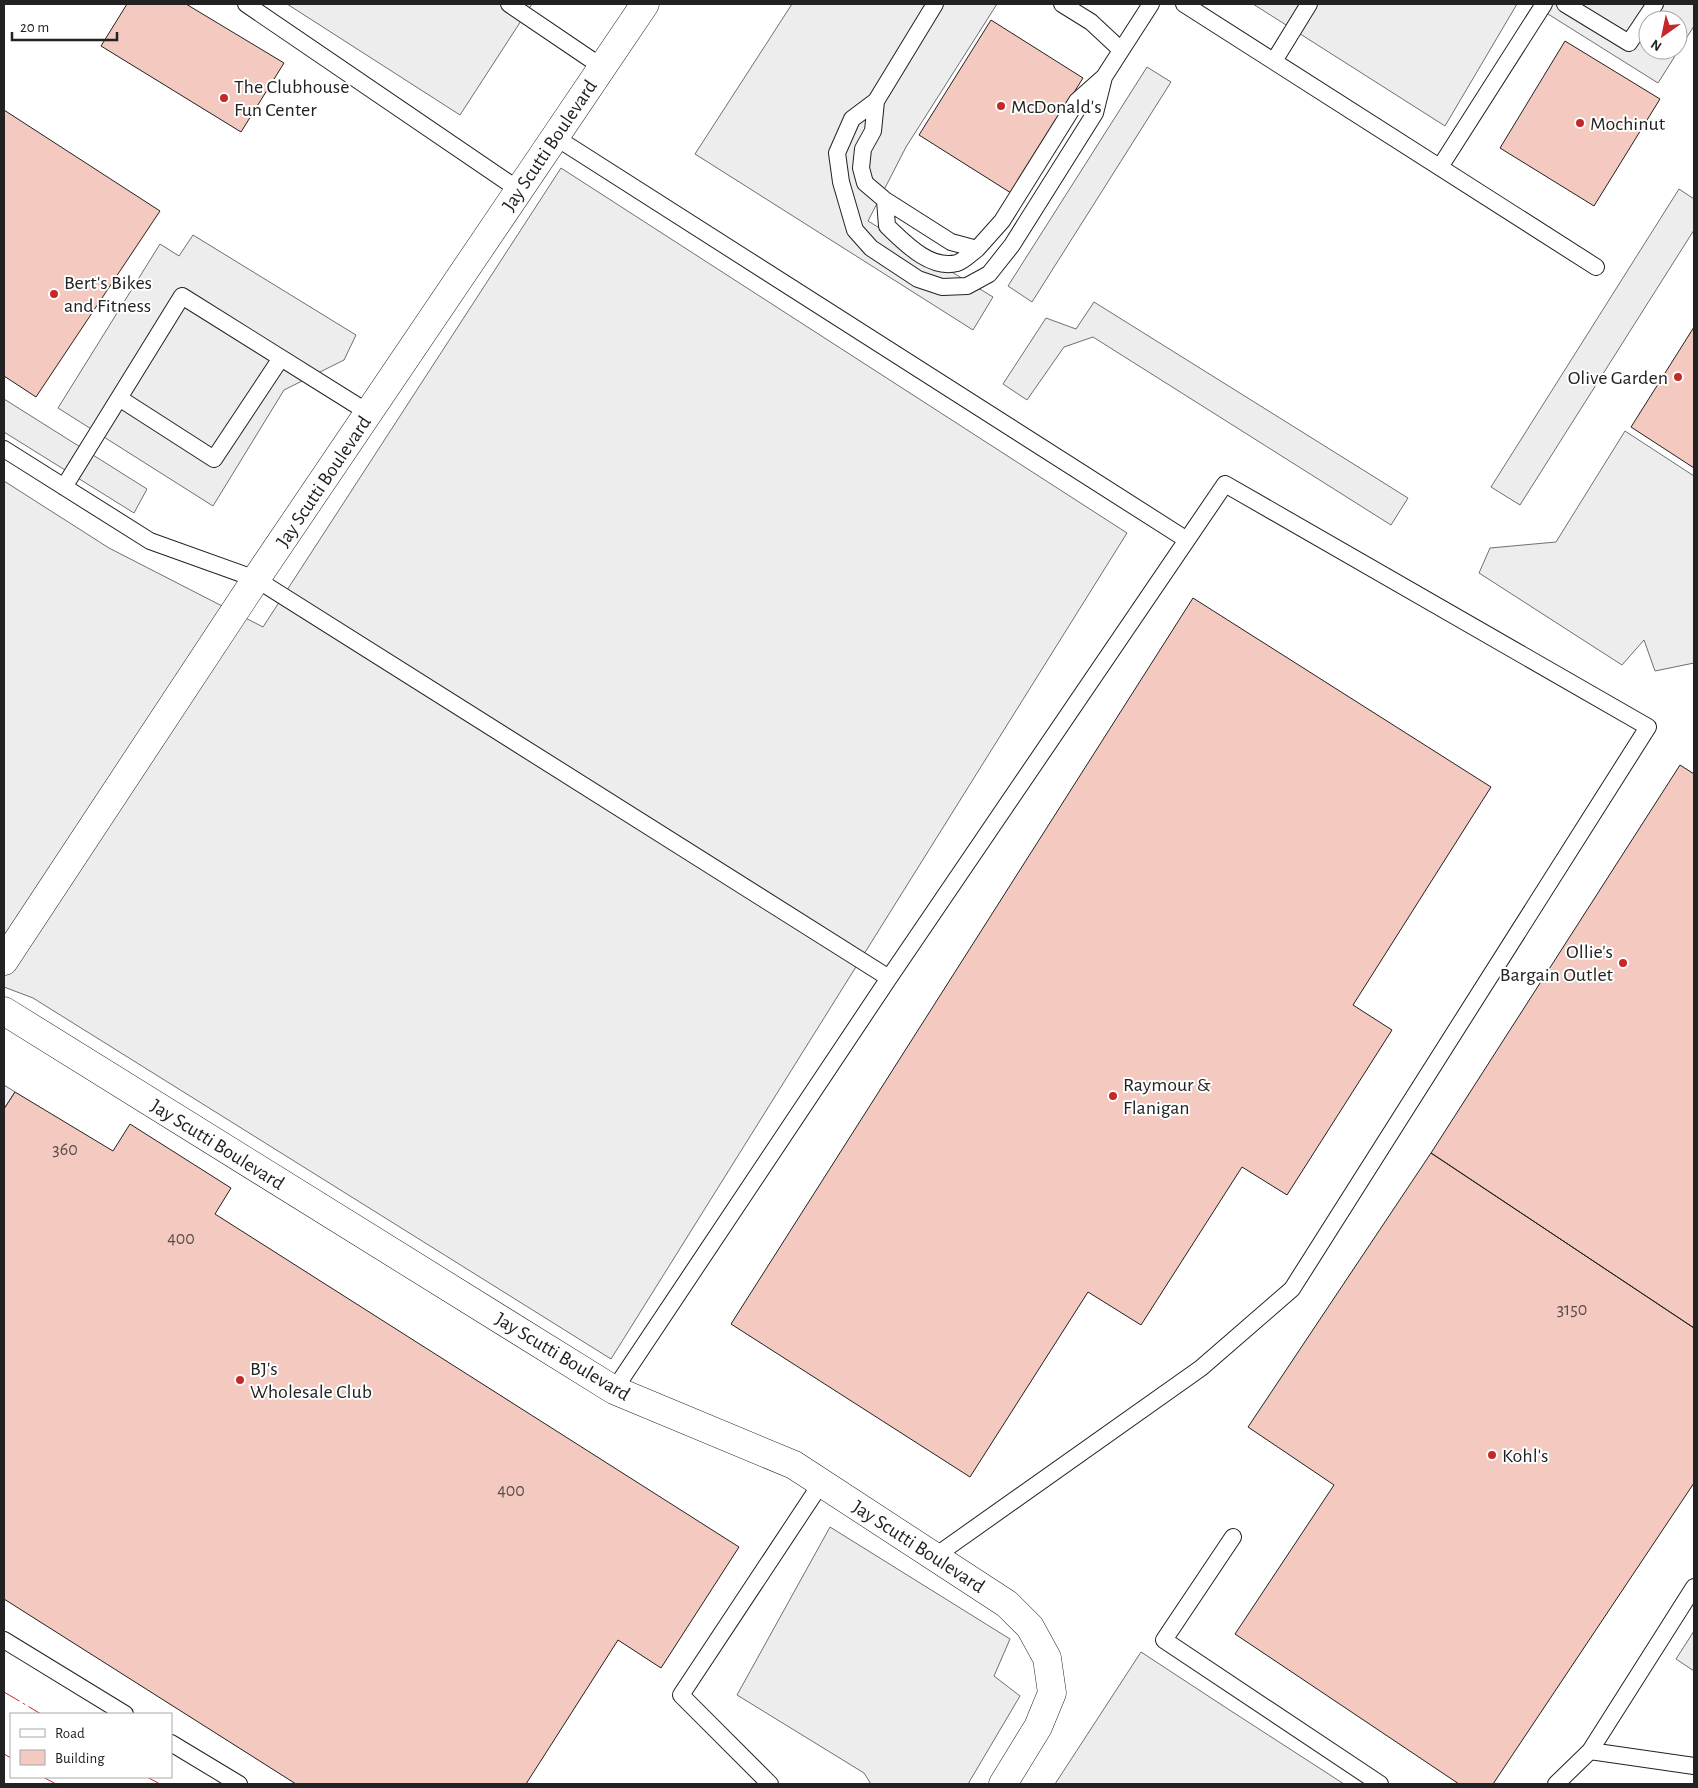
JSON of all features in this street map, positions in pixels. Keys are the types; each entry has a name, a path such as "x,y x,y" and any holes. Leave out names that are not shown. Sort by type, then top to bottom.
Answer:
{"street":[{"name":"Jay Scutti Boulevard","path":"4,961 256,579 645,4"},
{"name":"Jay Scutti Boulevard","path":"4,1011 614,1390 794,1465 1007,1604 1030,1628 1047,1658 1052,1693 1038,1727 1003,1784"}],"lane":[{"path":"246,4 519,190"},
{"path":"509,4 602,67"},
{"path":"935,4 876,101 852,119 837,153 841,182 855,230 871,248 918,280 942,287 967,286 989,274 1012,246 1095,112 1104,77"},
{"path":"1062,4 1090,22 1121,50"},
{"path":"885,200 887,226 910,248 937,262 958,263 977,249 1002,221 1077,102 1104,77 1151,4"},
{"path":"1184,4 1596,267"},
{"path":"1274,61 1309,4"},
{"path":"1440,167 1544,4"},
{"path":"1565,4 1629,43 1655,4"},
{"path":"876,101 873,131 863,149 861,168 866,183 885,200 950,242 977,249"},
{"path":"555,137 1187,540"},
{"path":"64,487 182,296 369,413"},
{"path":"119,398 214,459 281,358"},
{"path":"4,449 150,541 256,579 889,978"},
{"path":"614,1390 889,978 1225,484 1648,727 1292,1289 1201,1368 934,1557"},
{"path":"770,1784 681,1695 822,1482"},
{"path":"1232,1537 1164,1640 1380,1784"},
{"path":"1556,1784 1590,1751 1692,1597"},
{"path":"4,1640 122,1713"},
{"path":"172,1744 239,1784"},
{"path":"1590,1751 1694,1766"}],"shaded area":[{"path":"287,4 532,4 460,115"},
{"path":"792,4 997,4 906,147 868,221 993,297 973,330 695,154"},
{"path":"1253,4 1517,4 1445,126"},
{"path":"1532,4 1694,4 1694,26 1688,36 1688,10 1638,10 1638,60 1673,60 1658,83"},
{"path":"1147,67 1171,82 1032,302 1008,286"},
{"path":"561,168 1127,533 611,1359 33,998 4,987 4,481 109,548 263,627"},
{"path":"1679,189 1694,199 1694,230 1520,505 1491,487"},
{"path":"193,235 356,335 344,360 284,390 213,506 58,408 160,244 179,256"},
{"path":"1094,302 1408,498 1391,525 1093,337 1064,347 1027,400 1003,384 1046,318 1076,329"},
{"path":"4,399 147,489 134,513 4,432"},
{"path":"1625,431 1694,476 1694,663 1655,671 1644,640 1622,665 1479,573 1490,548 1556,542"},
{"path":"4,1085 15,1092 4,1109"},
{"path":"830,1527 1010,1639 994,1676 1020,1696 968,1784 871,1784 864,1773 737,1695"},
{"path":"1694,1631 1694,1671 1676,1659"},
{"path":"1141,1652 1228,1709 1344,1784 1055,1784"}],"building":[{"name":"The Clubhouse Fun Center","path":"127,4 186,4 284,63 241,132 101,46"},
{"name":"McDonald's","path":"991,20 1083,78 1011,193 919,135"},
{"name":"Mochinut","path":"1565,41 1660,99 1594,206 1500,148"},
{"name":"Bert's Bikes and Fitness","path":"4,110 160,211 36,397 4,376"},
{"name":"Olive Garden","path":"1694,327 1694,468 1631,427"},
{"name":"Raymour & Flanigan","path":"1193,598 1491,787 1353,1005 1392,1030 1287,1195 1242,1167 1141,1325 1088,1292 970,1477 731,1324"},
{"name":"Ollie's Bargain Outlet","path":"1680,765 1694,774 1694,1328 1431,1153"},
{"name":"BJ's Wholesale Club","path":"15,1092 113,1151 130,1124 231,1188 215,1214 739,1547 661,1668 618,1640 526,1784 296,1784 4,1599 4,1109"},
{"name":"Kohl's","path":"1431,1153 1694,1328 1694,1483 1493,1784 1459,1784 1235,1634 1334,1485 1248,1427"}],"power":[{"path":"4,1692 39,1713"},
{"path":"4,1754 10,1757"},
{"path":"45,1778 56,1784"},
{"path":"149,1778 160,1784"}],"place":[{"name":"The Clubhouse Fun Center","path":"224,98"},
{"name":"McDonald's","path":"1001,106"},
{"name":"Mochinut","path":"1580,123"},
{"name":"Bert's Bikes and Fitness","path":"54,294"},
{"name":"Olive Garden","path":"1678,377"},
{"name":"Ollie's Bargain Outlet","path":"1623,963"},
{"name":"Raymour & Flanigan","path":"1113,1096"},
{"name":"BJ's Wholesale Club","path":"240,1380"},
{"name":"Kohl's","path":"1492,1455"}]}
